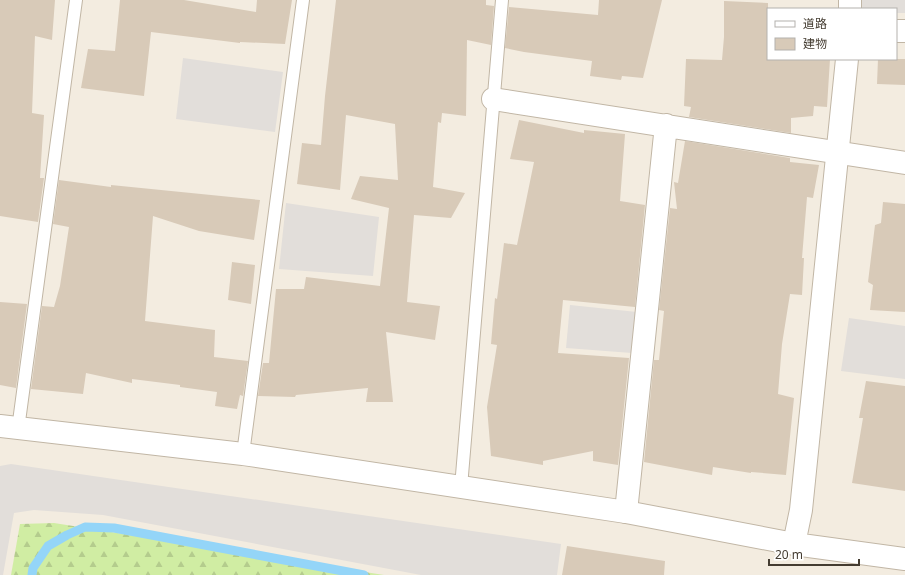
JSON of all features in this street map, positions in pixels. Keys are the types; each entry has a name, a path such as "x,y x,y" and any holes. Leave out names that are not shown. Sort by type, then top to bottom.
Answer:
{"street":[{"path":"794,544 801,510 847,60"},
{"path":"493,99 905,163"},
{"path":"626,512 666,125"},
{"path":"9,428 243,454 626,512 794,544 905,559"}],"lane":[{"path":"9,428 76,0"},
{"path":"243,454 303,0"},
{"path":"461,487 502,0"}],"green space":[{"path":"54,523 384,575 11,575 20,524"}],"shaded area":[{"path":"862,0 905,0 905,13 897,13 897,8 862,8"},
{"path":"183,58 283,72 275,132 176,119"},
{"path":"286,203 379,217 373,276 279,269"},
{"path":"570,305 637,312 632,353 566,348"},
{"path":"849,318 905,326 905,379 841,371"},
{"path":"11,464 561,544 557,575 421,575 103,515 34,510 14,513 3,575 0,575 0,466"}],"building":[{"path":"0,0 55,0 52,40 35,36 32,113 44,115 40,178 44,178 38,222 0,216"},
{"path":"120,0 184,0 256,12 257,0 292,0 285,44 240,43 151,32 144,96 81,88 88,49 115,51"},
{"path":"336,0 486,0 486,5 494,6 491,45 467,40 466,116 442,113 441,123 438,122 433,187 465,193 451,218 414,215 407,302 440,306 435,340 386,332 393,402 366,402 368,388 296,395 295,397 258,396 263,363 269,363 276,289 304,289 306,277 380,286 389,208 351,199 360,176 398,180 395,124 346,115 340,190 297,184 302,143 321,145"},
{"path":"599,0 662,0 643,78 622,76 621,80 590,76 592,61 505,48 509,7 598,15"},
{"path":"724,1 768,3 767,60 830,60 827,107 814,106 813,116 791,118 791,133 689,117 691,107 684,106 686,59 722,60 724,37"},
{"path":"905,59 905,85 877,84 878,60"},
{"path":"519,120 584,133 584,130 625,134 620,201 645,205 635,307 563,300 558,353 629,358 618,465 593,461 593,451 543,461 543,465 491,456 487,407 497,345 491,344 495,298 497,299 504,243 517,245 534,162 510,159"},
{"path":"685,141 790,158 790,162 819,165 813,198 807,197 802,258 804,258 802,295 790,294 782,344 778,394 794,398 786,475 751,473 713,467 712,475 644,462 654,360 659,360 664,311 659,310 670,208 677,209 674,182 678,183"},
{"path":"59,180 111,187 111,185 260,200 254,240 199,231 153,216 145,321 215,330 214,357 248,361 243,396 240,395 237,409 215,406 217,392 180,387 180,385 132,379 132,383 86,373 83,394 31,389 42,306 54,307 60,286 69,227 53,224"},
{"path":"883,202 905,204 905,312 870,310 873,285 868,282 875,225 881,223"},
{"path":"232,262 255,265 251,304 228,300"},
{"path":"0,302 27,304 16,388 0,385"},
{"path":"866,381 905,386 905,491 852,483 863,418 859,418"},
{"path":"567,546 665,561 664,575 562,575"}],"waterway":[{"path":"32,575 33,568 48,546 85,527 114,528 364,575"}]}
